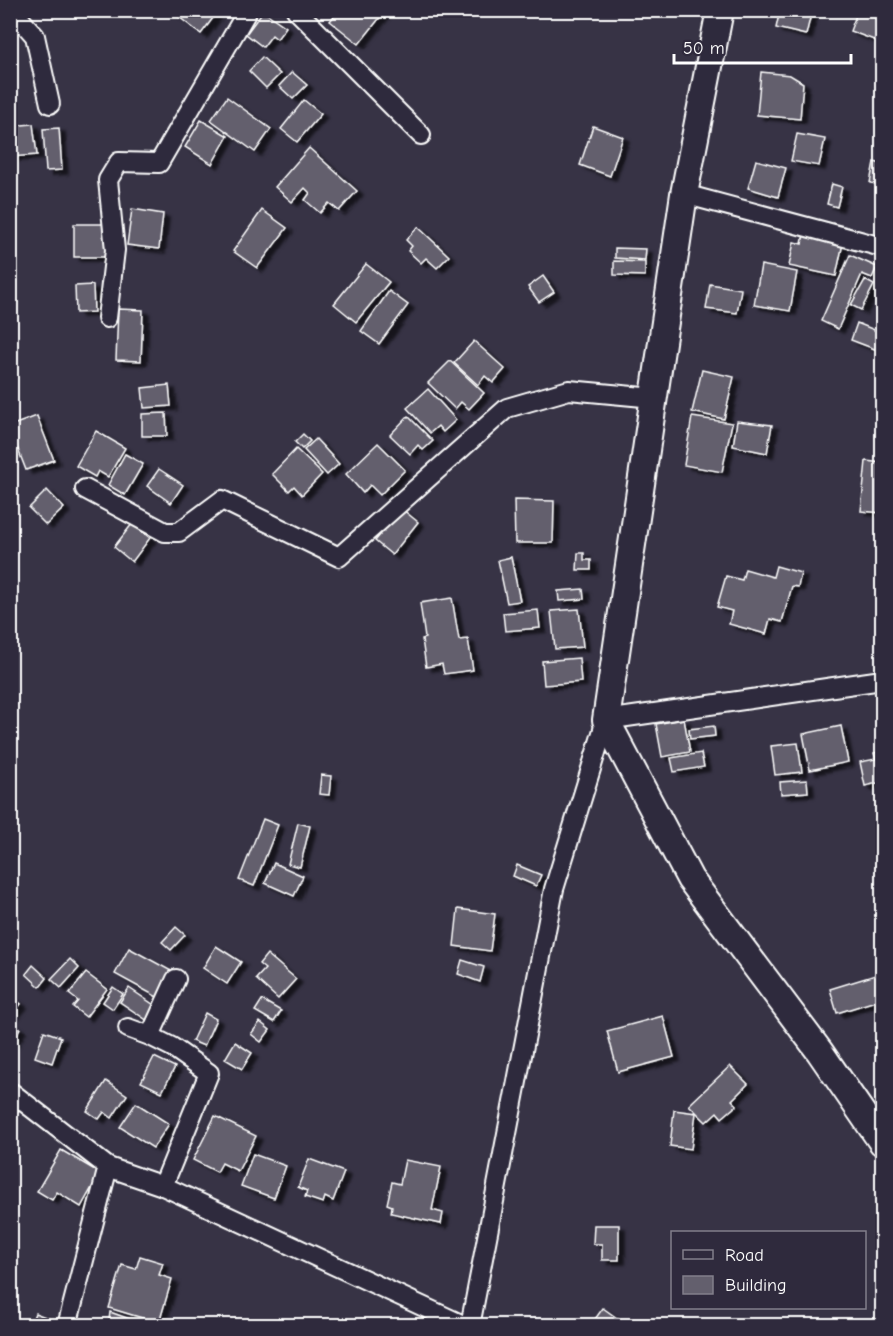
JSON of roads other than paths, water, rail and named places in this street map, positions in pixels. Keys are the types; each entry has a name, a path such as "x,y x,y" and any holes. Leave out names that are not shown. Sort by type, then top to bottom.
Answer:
{"street":[{"path":"12,10 35,36 50,104"},
{"path":"107,318 116,250 108,180 119,162 159,163 248,10"},
{"path":"296,10 421,135"},
{"path":"11,1092 108,1167 163,1186 467,1326 554,889 606,720 684,194 720,10"},
{"path":"684,194 882,247"},
{"path":"85,489 165,532 179,532 222,500 339,557 507,408 568,390 654,398"},
{"path":"606,720 882,680"},
{"path":"606,720 690,879 820,1052 882,1142"},
{"path":"150,1036 176,979"},
{"path":"128,1028 172,1047 209,1073 163,1186"},
{"path":"67,1326 108,1167"}]}
